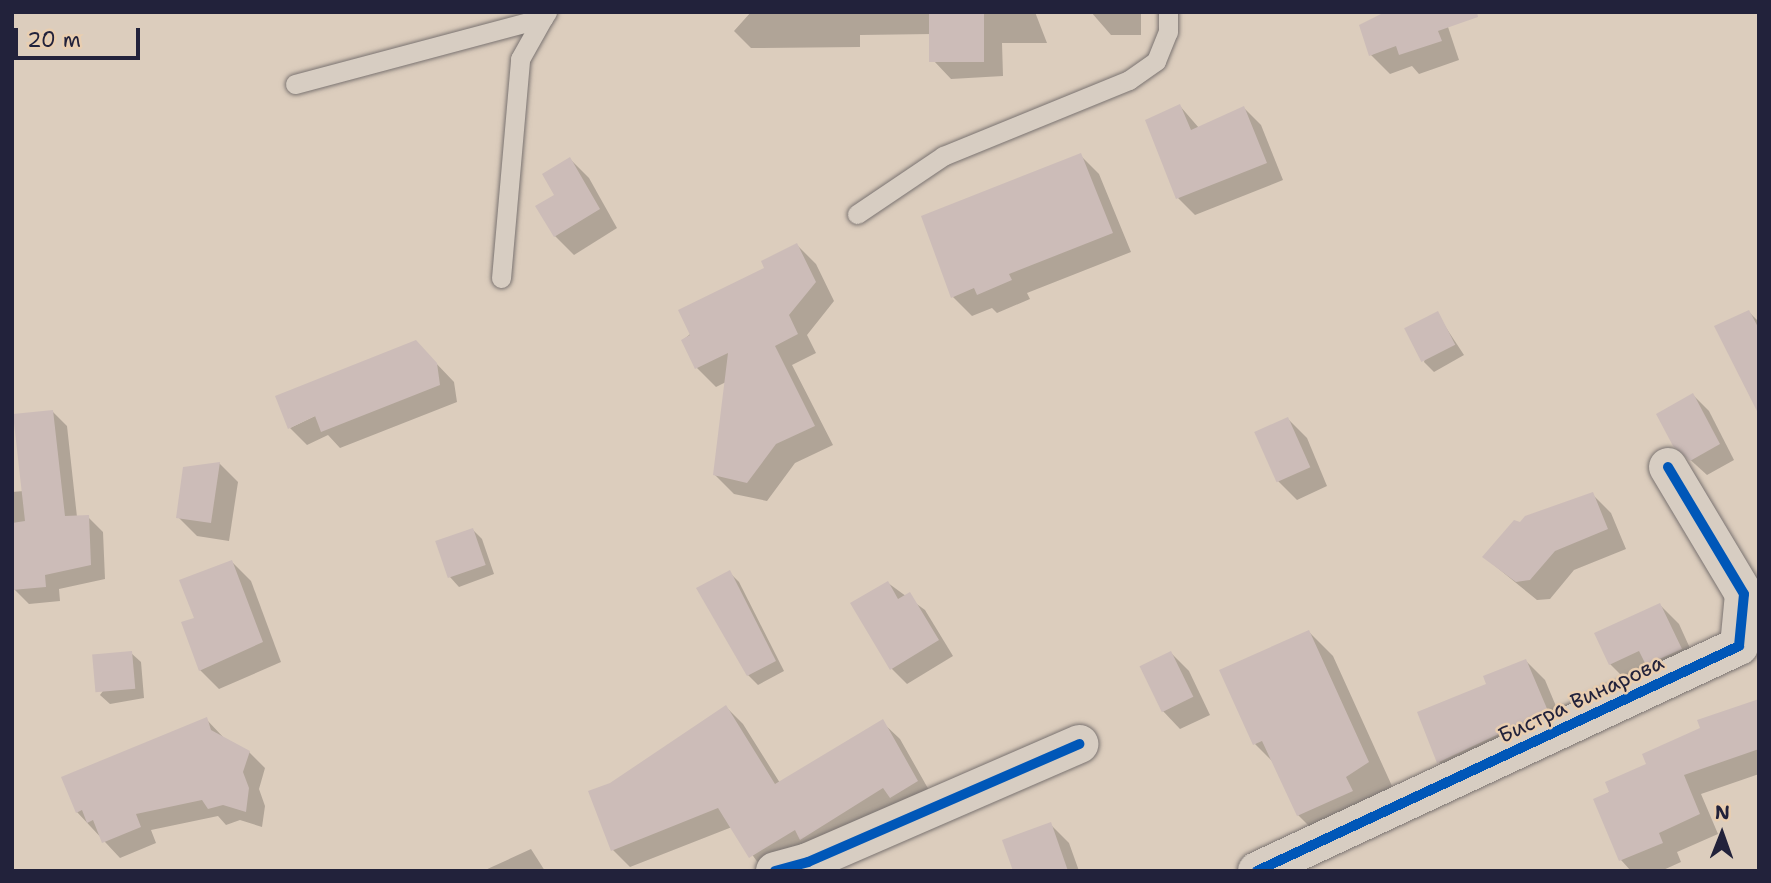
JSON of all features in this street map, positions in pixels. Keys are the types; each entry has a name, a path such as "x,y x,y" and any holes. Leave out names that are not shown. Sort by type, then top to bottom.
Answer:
{"street":[{"name":"Бистра Винарова","path":"1256,871 1739,646 1744,594 1668,467"},
{"path":"775,871 808,862 1079,744"}],"lane":[{"path":"857,214 943,156 1129,80 1157,61 1168,33 1168,12"},
{"path":"295,84 545,15"},
{"path":"501,278 520,59 545,15"}],"building":[{"path":"929,12 984,12 984,62 929,62"},
{"path":"1385,12 1477,12 1478,17 1438,31 1442,41 1399,55 1396,46 1369,56 1359,25"},
{"path":"1180,104 1191,130 1244,106 1267,163 1176,199 1145,120"},
{"path":"1081,153 1113,233 1009,274 1012,280 977,295 974,288 951,298 921,216"},
{"path":"570,157 600,209 554,237 535,206 554,195 542,174"},
{"path":"797,243 816,282 789,315 798,334 775,346 815,426 776,444 747,483 713,475 728,353 695,369 681,340 690,335 678,310 764,268 761,261"},
{"path":"1749,310 1759,329 1759,415 1714,326"},
{"path":"1438,311 1455,345 1421,362 1404,328"},
{"path":"416,340 437,363 440,385 321,432 315,416 288,429 275,396"},
{"path":"1693,393 1720,444 1690,461 1673,446 1656,414"},
{"path":"53,410 65,516 89,515 91,565 45,575 46,587 12,590 12,523 25,521 13,414"},
{"path":"1288,417 1310,467 1277,482 1254,432"},
{"path":"220,462 211,523 176,518 183,467"},
{"path":"1593,492 1608,529 1555,551 1530,580 1516,582 1482,557 1514,520 1520,522 1525,516"},
{"path":"473,528 486,565 448,578 435,541"},
{"path":"232,560 263,642 199,671 181,622 194,618 179,580"},
{"path":"730,570 776,661 747,676 696,588"},
{"path":"888,581 898,599 910,592 939,640 890,670 850,603"},
{"path":"1660,603 1682,649 1646,665 1639,651 1609,665 1594,633"},
{"path":"1309,630 1369,762 1346,777 1353,791 1297,816 1262,741 1253,745 1219,670"},
{"path":"132,651 135,689 95,692 92,654"},
{"path":"1171,651 1193,697 1162,712 1140,666"},
{"path":"1526,659 1548,711 1437,763 1417,712 1486,684 1483,676"},
{"path":"1759,699 1759,749 1684,775 1700,814 1659,833 1663,843 1619,861 1593,799 1609,792 1605,782 1646,764 1642,754 1700,728 1697,720"},
{"path":"726,705 775,784 883,719 918,781 890,798 883,788 800,840 795,830 749,858 718,808 611,851 588,791 610,783"},
{"path":"207,717 211,730 250,751 243,772 249,788 246,812 223,805 208,809 202,800 136,814 141,827 102,843 93,820 87,823 82,810 76,813 61,777"},
{"path":"1051,822 1068,871 1013,871 1002,840"}],"cycle path":[{"path":"1257,871 1739,646 1744,594 1668,467"},
{"path":"775,871 808,862 1079,744"}]}
